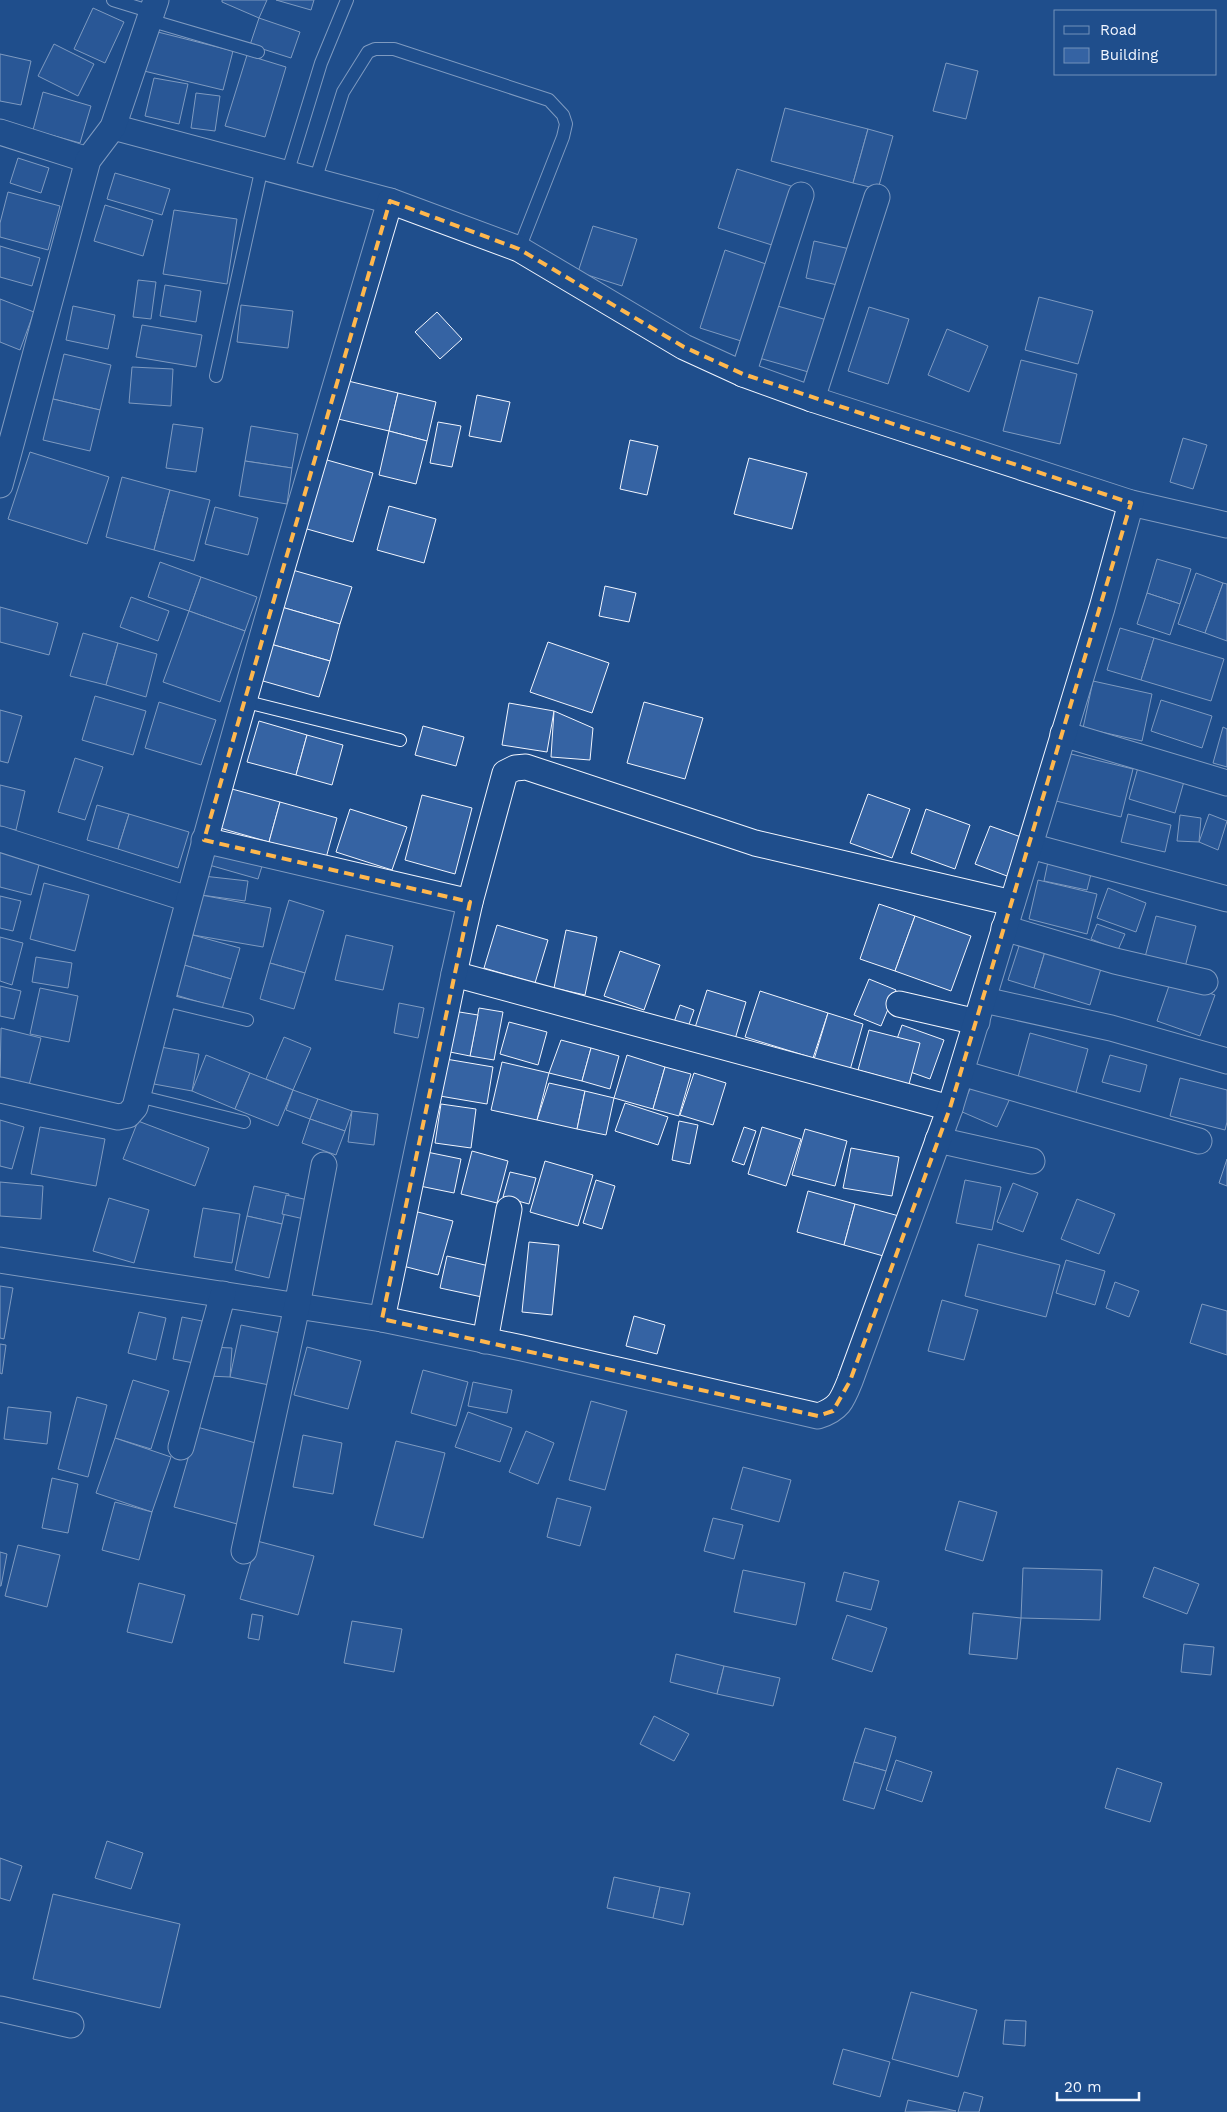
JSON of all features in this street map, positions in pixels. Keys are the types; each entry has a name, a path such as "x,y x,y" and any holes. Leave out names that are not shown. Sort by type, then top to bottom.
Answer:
{"street":[{"path":"0,485 88,160 113,127 153,11"},
{"path":"113,127 390,201 519,249 684,347 744,374 812,399 1131,503 1227,525"},
{"path":"0,132 88,160"},
{"path":"744,374 801,195"},
{"path":"812,399 877,197"},
{"path":"0,1090 118,1117 128,1115 135,1107 164,1000 188,899 243,700 390,201"},
{"path":"0,1260 382,1319 818,1416 833,1411 843,1399 850,1381 950,1108 1102,608 1131,503"},
{"path":"1063,734 1227,783"},
{"path":"382,1319 470,902 505,773 515,768 526,767 755,843 1012,903"},
{"path":"0,839 188,899"},
{"path":"204,840 470,902"},
{"path":"1030,846 1227,899"},
{"path":"1004,928 1116,961 1204,982"},
{"path":"454,974 950,1108"},
{"path":"899,1004 980,1011 1111,1028 1226,1061"},
{"path":"960,1073 1199,1141"},
{"path":"938,1140 1032,1162"},
{"path":"244,1550 297,1306 324,1165"},
{"path":"485,1341 509,1209"},
{"path":"181,1447 223,1294"},
{"path":"0,2009 71,2025"}],"lane":[{"path":"113,0 153,11 258,52"},
{"path":"287,174 321,63 347,0"},
{"path":"315,181 342,92 368,52 375,49 394,49 460,70 549,100 563,115 566,124 560,148 519,249"},
{"path":"216,376 262,167"},
{"path":"243,700 400,740"},
{"path":"164,1000 247,1020"},
{"path":"138,1096 244,1122"}],"highlighted area":[{"path":"390,201 519,249 684,347 743,374 1131,503 950,1108 850,1381 833,1411 818,1416 382,1319 470,902 204,840"}],"building":[{"path":"222,0 267,0 259,18 222,2"},
{"path":"276,0 314,0 311,10"},
{"path":"93,8 124,22 105,63 74,49"},
{"path":"259,18 300,32 291,58 250,45"},
{"path":"154,31 233,51 223,90 144,71"},
{"path":"54,44 94,64 78,96 38,76"},
{"path":"0,54 31,61 21,105 0,101"},
{"path":"247,55 286,67 265,137 225,126"},
{"path":"946,63 978,71 966,119 933,111"},
{"path":"154,78 188,84 179,124 145,116"},
{"path":"43,92 91,106 80,143 33,130"},
{"path":"196,93 220,96 215,131 191,128"},
{"path":"785,108 868,129 853,183 771,161"},
{"path":"868,129 893,136 878,189 853,183"},
{"path":"18,158 49,168 41,193 10,183"},
{"path":"737,169 794,187 775,246 718,228"},
{"path":"115,173 170,189 162,215 107,199"},
{"path":"8,192 60,206 48,250 0,237 0,223"},
{"path":"105,205 153,220 143,256 94,241"},
{"path":"174,210 237,219 227,284 163,274"},
{"path":"593,226 637,239 622,286 578,272"},
{"path":"814,241 850,249 842,286 806,278"},
{"path":"0,246 40,258 32,286 0,277"},
{"path":"725,250 766,264 741,341 700,328"},
{"path":"138,280 156,282 151,319 133,317"},
{"path":"165,285 201,291 196,322 160,316"},
{"path":"1039,297 1093,311 1078,364 1025,350"},
{"path":"0,299 34,312 20,350 0,342"},
{"path":"241,305 293,311 288,348 237,342"},
{"path":"774,305 827,320 812,373 759,358"},
{"path":"73,306 115,315 108,349 66,340"},
{"path":"869,307 909,319 888,384 848,371"},
{"path":"437,312 462,339 440,359 415,332"},
{"path":"142,325 202,335 196,367 136,357"},
{"path":"947,329 988,346 969,392 928,375"},
{"path":"64,354 111,365 100,410 53,399"},
{"path":"1021,360 1077,374 1060,444 1003,431"},
{"path":"132,367 173,369 171,406 129,403"},
{"path":"344,380 398,393 389,431 334,418"},
{"path":"398,393 436,402 427,441 389,431"},
{"path":"477,395 510,402 501,442 469,436"},
{"path":"53,399 100,410 90,451 43,440"},
{"path":"438,422 461,426 452,467 430,463"},
{"path":"173,424 203,428 196,472 166,468"},
{"path":"251,426 298,434 292,468 245,461"},
{"path":"389,431 427,441 416,484 379,475"},
{"path":"1183,438 1207,445 1193,489 1170,482"},
{"path":"630,440 658,446 647,495 620,489"},
{"path":"30,452 109,477 87,544 8,519"},
{"path":"320,458 373,473 353,542 300,527"},
{"path":"749,458 807,473 792,529 734,514"},
{"path":"245,461 292,468 287,504 239,496"},
{"path":"122,477 170,490 154,550 106,537"},
{"path":"170,490 210,500 194,561 154,550"},
{"path":"389,506 436,519 424,563 377,550"},
{"path":"215,507 258,518 248,555 205,544"},
{"path":"1157,559 1191,569 1180,604 1147,593"},
{"path":"160,562 201,577 189,611 148,597"},
{"path":"289,569 352,587 340,624 278,606"},
{"path":"1196,573 1223,583 1205,633 1178,624"},
{"path":"201,577 257,597 245,631 189,611"},
{"path":"1223,583 1227,584 1227,641 1205,633"},
{"path":"605,586 636,593 629,622 599,616"},
{"path":"1147,593 1180,604 1170,635 1137,624"},
{"path":"131,597 169,611 158,641 120,627"},
{"path":"278,606 340,624 330,661 267,643"},
{"path":"0,607 58,623 49,655 0,642"},
{"path":"189,611 245,631 220,702 163,682"},
{"path":"1120,628 1154,638 1141,680 1107,670"},
{"path":"83,633 118,643 106,685 70,676"},
{"path":"1154,638 1224,659 1211,701 1141,680"},
{"path":"548,642 609,663 592,713 530,692"},
{"path":"118,643 157,654 146,697 106,685"},
{"path":"267,643 330,661 319,697 256,679"},
{"path":"1093,681 1152,694 1142,741 1083,728"},
{"path":"95,696 146,711 133,755 82,740"},
{"path":"1161,700 1212,716 1202,748 1151,731"},
{"path":"159,702 216,720 201,765 145,748"},
{"path":"644,702 703,718 685,779 627,763"},
{"path":"509,703 554,711 547,752 502,745"},
{"path":"0,710 22,716 8,763 0,761"},
{"path":"554,711 593,728 590,760 551,757"},
{"path":"259,721 307,735 296,775 247,762"},
{"path":"423,726 464,737 456,766 415,755"},
{"path":"1223,727 1227,729 1227,767 1213,763"},
{"path":"307,735 343,745 332,785 296,775"},
{"path":"1067,753 1133,769 1121,817 1056,801"},
{"path":"75,758 103,767 85,820 58,812"},
{"path":"1139,764 1185,778 1175,813 1129,799"},
{"path":"0,785 25,791 16,830 0,827"},
{"path":"232,789 280,802 269,842 220,828"},
{"path":"868,794 910,809 892,858 850,843"},
{"path":"422,795 472,808 455,874 405,860"},
{"path":"280,802 337,818 326,858 269,842"},
{"path":"97,805 129,814 118,849 87,840"},
{"path":"350,809 407,827 392,870 336,852"},
{"path":"926,809 970,825 955,869 911,853"},
{"path":"129,814 189,832 178,868 118,849"},
{"path":"1128,814 1171,825 1165,852 1121,842"},
{"path":"1209,814 1227,821 1218,850 1199,842"},
{"path":"1180,815 1201,818 1199,842 1177,841"},
{"path":"990,826 1021,837 1007,876 975,864"},
{"path":"213,849 263,863 258,879 209,865"},
{"path":"0,851 40,861 31,895 0,887"},
{"path":"1049,857 1093,866 1087,890 1044,881"},
{"path":"203,876 248,881 245,901 201,895"},
{"path":"1038,880 1097,894 1087,934 1029,919"},
{"path":"44,883 89,895 75,951 30,939"},
{"path":"1108,888 1146,903 1136,932 1097,918"},
{"path":"201,895 271,908 263,947 193,935"},
{"path":"0,896 21,901 13,931 0,928"},
{"path":"289,900 324,911 305,973 270,963"},
{"path":"879,904 915,916 895,971 860,959"},
{"path":"915,916 971,936 951,991 895,971"},
{"path":"1156,916 1196,926 1185,967 1145,957"},
{"path":"1097,924 1125,934 1118,950 1091,939"},
{"path":"497,925 548,940 535,983 484,968"},
{"path":"566,930 597,937 585,995 554,988"},
{"path":"193,935 240,948 231,979 184,965"},
{"path":"346,935 393,946 383,990 335,980"},
{"path":"0,937 23,943 12,985 0,981"},
{"path":"1022,937 1047,945 1034,988 1008,980"},
{"path":"1047,945 1103,962 1090,1005 1034,988"},
{"path":"620,951 660,965 644,1010 604,996"},
{"path":"36,957 72,963 68,988 32,982"},
{"path":"270,963 305,973 294,1009 260,999"},
{"path":"184,965 231,979 222,1009 176,995"},
{"path":"869,979 896,990 881,1026 854,1015"},
{"path":"1171,980 1215,995 1200,1036 1157,1021"},
{"path":"0,986 21,991 14,1019 0,1016"},
{"path":"40,988 78,996 69,1042 30,1034"},
{"path":"707,990 746,1002 733,1046 693,1034"},
{"path":"760,991 828,1013 813,1058 745,1037"},
{"path":"399,1003 424,1008 418,1038 394,1033"},
{"path":"680,1005 694,1010 686,1033 672,1028"},
{"path":"479,1008 503,1012 494,1060 470,1056"},
{"path":"447,1010 478,1015 470,1056 440,1050"},
{"path":"828,1013 863,1024 848,1077 812,1066"},
{"path":"509,1022 547,1032 538,1065 500,1054"},
{"path":"902,1025 944,1040 930,1079 888,1064"},
{"path":"1,1028 41,1038 28,1089 0,1082"},
{"path":"869,1030 920,1043 909,1084 858,1070"},
{"path":"1030,1033 1088,1049 1076,1093 1018,1077"},
{"path":"284,1037 311,1048 293,1090 266,1079"},
{"path":"561,1040 591,1048 582,1081 549,1073"},
{"path":"161,1047 199,1054 192,1091 154,1084"},
{"path":"591,1048 619,1056 610,1089 582,1081"},
{"path":"206,1055 250,1073 235,1109 192,1091"},
{"path":"627,1055 665,1067 653,1109 614,1098"},
{"path":"1110,1055 1147,1065 1140,1092 1102,1082"},
{"path":"440,1058 493,1067 487,1104 434,1095"},
{"path":"502,1062 549,1073 537,1120 491,1110"},
{"path":"665,1067 691,1074 679,1116 653,1109"},
{"path":"250,1073 293,1090 278,1126 235,1109"},
{"path":"694,1073 726,1083 713,1125 680,1115"},
{"path":"975,1078 1012,1094 997,1127 960,1111"},
{"path":"1180,1078 1227,1090 1227,1122 1225,1130 1170,1116"},
{"path":"549,1083 585,1091 577,1129 537,1120"},
{"path":"293,1090 318,1099 310,1119 286,1110"},
{"path":"585,1091 614,1098 606,1135 577,1129"},
{"path":"318,1099 352,1111 345,1131 310,1119"},
{"path":"625,1103 668,1117 658,1145 615,1131"},
{"path":"441,1104 476,1109 471,1148 435,1143"},
{"path":"352,1111 378,1114 374,1145 348,1142"},
{"path":"310,1119 345,1131 336,1155 302,1143"},
{"path":"0,1120 24,1127 12,1169 0,1166"},
{"path":"138,1121 209,1148 195,1186 123,1159"},
{"path":"679,1121 698,1125 690,1164 672,1160"},
{"path":"40,1127 105,1139 96,1186 31,1174"},
{"path":"744,1127 756,1131 744,1165 732,1161"},
{"path":"762,1127 801,1139 786,1186 748,1174"},
{"path":"805,1129 847,1141 835,1186 792,1175"},
{"path":"851,1148 899,1157 892,1196 843,1188"},
{"path":"417,1150 461,1159 454,1193 410,1184"},
{"path":"472,1151 508,1161 497,1203 461,1194"},
{"path":"1227,1159 1227,1186 1219,1183"},
{"path":"545,1161 593,1175 578,1226 530,1212"},
{"path":"510,1172 536,1178 529,1204 503,1197"},
{"path":"596,1180 615,1186 602,1229 583,1223"},
{"path":"965,1180 1001,1187 992,1230 956,1223"},
{"path":"0,1182 43,1186 41,1219 0,1216"},
{"path":"1013,1183 1038,1193 1023,1232 997,1222"},
{"path":"254,1186 289,1194 282,1224 247,1216"},
{"path":"808,1191 855,1204 844,1245 797,1232"},
{"path":"286,1195 308,1200 304,1219 282,1214"},
{"path":"109,1198 149,1210 134,1263 93,1251"},
{"path":"1077,1199 1115,1214 1099,1254 1061,1239"},
{"path":"855,1204 899,1216 887,1257 844,1245"},
{"path":"203,1208 240,1214 232,1263 194,1257"},
{"path":"410,1210 453,1221 438,1275 395,1264"},
{"path":"247,1216 282,1224 269,1278 235,1270"},
{"path":"529,1242 559,1245 552,1315 522,1312"},
{"path":"978,1244 1060,1265 1046,1317 965,1296"},
{"path":"447,1256 489,1266 482,1297 440,1288"},
{"path":"1066,1260 1105,1271 1095,1305 1056,1293"},
{"path":"1115,1282 1139,1291 1129,1317 1106,1308"},
{"path":"0,1286 13,1288 4,1339 0,1338"},
{"path":"942,1300 978,1310 964,1360 928,1351"},
{"path":"1202,1304 1227,1311 1227,1355 1190,1343"},
{"path":"139,1312 166,1318 156,1360 128,1353"},
{"path":"634,1316 665,1325 657,1354 626,1346"},
{"path":"182,1317 207,1322 199,1364 173,1359"},
{"path":"241,1325 285,1334 274,1386 230,1377"},
{"path":"0,1344 6,1345 2,1374 0,1373"},
{"path":"210,1347 232,1348 230,1377 208,1376"},
{"path":"307,1347 361,1361 348,1409 294,1395"},
{"path":"423,1370 468,1382 456,1426 411,1413"},
{"path":"133,1380 169,1391 151,1449 115,1438"},
{"path":"473,1382 512,1390 507,1413 468,1406"},
{"path":"77,1397 107,1405 88,1477 58,1469"},
{"path":"591,1401 627,1411 605,1490 569,1480"},
{"path":"8,1407 51,1412 47,1444 4,1439"},
{"path":"468,1412 512,1428 500,1462 455,1447"},
{"path":"197,1427 263,1445 241,1525 174,1507"},
{"path":"526,1431 554,1443 538,1484 509,1472"},
{"path":"303,1435 342,1443 333,1494 293,1487"},
{"path":"115,1438 171,1457 152,1512 96,1493"},
{"path":"396,1441 445,1453 423,1538 374,1525"},
{"path":"743,1467 791,1480 779,1522 731,1509"},
{"path":"52,1478 78,1484 68,1533 42,1528"},
{"path":"557,1498 591,1507 580,1546 547,1537"},
{"path":"959,1501 997,1512 983,1561 945,1550"},
{"path":"115,1502 152,1512 139,1560 102,1550"},
{"path":"713,1518 743,1525 734,1559 704,1551"},
{"path":"257,1541 314,1556 298,1615 240,1599"},
{"path":"18,1545 60,1555 47,1607 5,1596"},
{"path":"0,1552 7,1554 1,1586 0,1586"},
{"path":"1154,1567 1199,1584 1187,1614 1143,1597"},
{"path":"1023,1568 1102,1570 1100,1620 1021,1618"},
{"path":"743,1570 805,1583 796,1625 734,1612"},
{"path":"844,1572 879,1581 871,1610 836,1601"},
{"path":"139,1583 185,1595 172,1643 127,1632"},
{"path":"973,1613 1021,1618 1017,1659 969,1654"},
{"path":"252,1614 263,1616 259,1640 248,1638"},
{"path":"847,1615 887,1628 872,1672 832,1659"},
{"path":"352,1621 402,1629 394,1672 344,1663"},
{"path":"1184,1644 1214,1647 1211,1675 1181,1672"},
{"path":"676,1654 724,1666 717,1694 670,1682"},
{"path":"724,1666 780,1678 773,1706 717,1694"},
{"path":"654,1716 689,1734 674,1761 640,1744"},
{"path":"865,1728 896,1737 886,1771 854,1762"},
{"path":"896,1760 932,1772 922,1802 886,1790"},
{"path":"854,1762 886,1771 874,1809 843,1800"},
{"path":"1117,1768 1162,1783 1150,1822 1105,1808"},
{"path":"107,1841 143,1853 131,1889 95,1878"},
{"path":"0,1858 22,1866 10,1901 0,1898"},
{"path":"614,1877 660,1887 653,1918 607,1908"},
{"path":"660,1887 690,1893 683,1925 653,1918"},
{"path":"53,1894 180,1924 160,2008 33,1979"},
{"path":"911,1992 977,2010 958,2077 892,2059"},
{"path":"1005,2020 1026,2021 1025,2046 1003,2044"},
{"path":"843,2049 890,2062 880,2097 833,2084"},
{"path":"964,2092 983,2097 979,2112 958,2112"},
{"path":"908,2100 956,2111 905,2112"}]}
